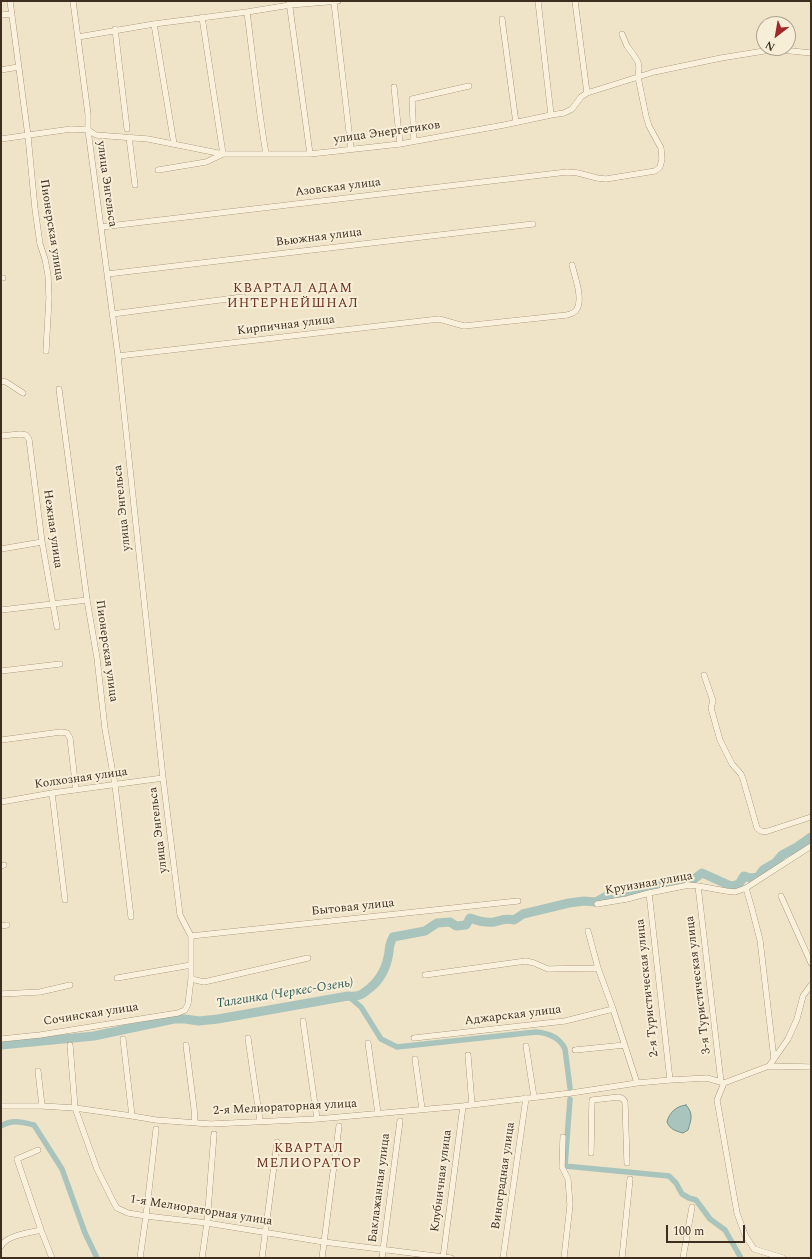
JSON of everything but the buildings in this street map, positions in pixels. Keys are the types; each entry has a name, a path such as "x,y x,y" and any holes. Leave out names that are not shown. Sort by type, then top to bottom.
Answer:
{"street":[{"name":"Пионерская улица","path":"10,1 28,136 35,209 40,244 48,275 49,298 46,351"},
{"name":"улица Энгельса","path":"73,1 88,114 88,130 118,356 163,778 180,915 192,936"},
{"path":"78,37 115,29 247,12 296,1"},
{"path":"290,3 336,1 351,149"},
{"path":"538,1 551,115"},
{"path":"575,1 587,93"},
{"path":"290,3 310,154"},
{"path":"247,12 266,154"},
{"path":"1,15 12,14"},
{"path":"158,170 206,162 223,154 202,17"},
{"path":"502,19 516,123"},
{"path":"154,24 174,144"},
{"path":"115,29 127,128"},
{"path":"622,34 627,46 638,62 638,77"},
{"name":"улица Энергетиков","path":"1,139 71,129 88,130 96,135 129,137 174,144 223,154 310,154 400,144 564,113 572,109 581,97 587,93 654,72 721,58 764,51 782,50 811,52"},
{"path":"1,70 18,67"},
{"name":"Азовская улица","path":"101,227 567,172 606,179 655,171 660,167 662,159 661,148 647,121 638,77"},
{"path":"414,141 412,99 469,86"},
{"path":"394,87 400,144"},
{"path":"129,137 136,184"},
{"name":"Вьюжная улица","path":"107,274 533,224"},
{"name":"Кирпичная улица","path":"118,356 439,319 464,326 567,315 573,313 577,309 579,301 579,292 572,265"},
{"path":"112,314 243,297"},
{"path":"1,381 6,382 23,393"},
{"name":"Пионерская улица","path":"59,389 87,600 97,658 105,729 115,785 131,917"},
{"name":"Нежная улица","path":"1,436 20,434 26,435 29,439 42,542 57,627"},
{"path":"1,549 42,542"},
{"path":"1,610 87,600"},
{"path":"1,671 60,664"},
{"path":"704,675 713,701 711,708 720,740 732,764 741,774 756,824 760,831 768,831 811,816"},
{"path":"1,740 61,732 67,733 70,738 76,790"},
{"name":"Колхозная улица","path":"1,802 52,793 163,778"},
{"path":"52,793 64,900"},
{"name":"Круизная улица","path":"596,904 627,899 689,885 735,892 746,888 811,846"},
{"name":"3-я Туристическая улица","path":"698,886 722,1082"},
{"path":"746,888 760,940 774,1059"},
{"name":"2-я Туристическая улица","path":"649,893 670,1080"},
{"path":"782,896 811,963"},
{"name":"Бытовая улица","path":"192,936 518,901"},
{"path":"588,931 598,968 637,1083"},
{"path":"192,936 191,979 204,982 308,958"},
{"path":"425,975 526,961 548,969 598,968"},
{"path":"117,978 191,965"},
{"name":"Сочинская улица","path":"1,1039 47,1034 178,1013 185,1010 188,1004 191,979"},
{"path":"770,1066 788,1039 797,1019 803,996 811,985"},
{"path":"1,994 40,992 70,986"},
{"name":"Аджарская улица","path":"414,1038 565,1021 613,1009"},
{"path":"303,1021 317,1119"},
{"path":"248,1038 260,1121"},
{"path":"123,1039 132,1116"},
{"path":"368,1043 378,1113"},
{"name":"1-я Мелиораторная улица","path":"70,1045 75,1108 97,1169 117,1208 128,1213 146,1216 265,1232 324,1242 451,1258"},
{"path":"186,1045 195,1123"},
{"path":"575,1050 625,1045"},
{"path":"526,1046 534,1097"},
{"path":"468,1055 472,1105"},
{"path":"415,1059 422,1109"},
{"path":"783,1258 754,1249 745,1235 737,1213 717,1100 722,1082 770,1066 811,1067"},
{"path":"38,1071 42,1106"},
{"name":"2-я Мелиораторная улица","path":"1,1106 75,1108 156,1120 211,1124 317,1119 463,1106 670,1080 707,1078 722,1082"},
{"path":"591,1090 591,1152"},
{"path":"592,1100 619,1097 625,1102 627,1163"},
{"name":"Виноградная улица","path":"502,1258 526,1098"},
{"name":"Клубничная улица","path":"443,1257 463,1106"},
{"name":"Баклажанная улица","path":"382,1258 400,1122"},
{"path":"322,1258 339,1126"},
{"path":"140,1258 156,1129"},
{"path":"202,1258 207,1224 214,1134"},
{"path":"563,1137 562,1167 568,1179 570,1205 564,1258"},
{"path":"262,1258 277,1142"},
{"path":"38,1150 17,1159 40,1230 52,1258"},
{"path":"622,1258 630,1179"},
{"path":"684,1258 692,1207"},
{"path":"1,1246 8,1238 40,1230"}],"water":[{"path":"686,1105 689,1108 691,1117 688,1130 683,1133 673,1129 667,1122 669,1116 674,1110"}],"waterway":[{"name":"Талгинка (Черкес-Озень)","path":"1,1045 94,1036 174,1019 199,1021 218,1019 348,996 358,996 370,988 383,972 393,937 425,931 437,923 450,922 456,926 466,925 470,918 488,922 506,919 514,920 523,914 569,903 584,901 596,902 606,896 625,896 634,892 643,891 654,885 684,878 694,879 702,873 731,886 739,884 744,876 750,878 758,877 763,870 775,863 782,855 811,837"},
{"path":"348,996 361,1007 381,1039 397,1047 536,1032 549,1035 557,1039 565,1049 570,1088"},
{"path":"570,1099 565,1166 669,1176 676,1183 682,1194 696,1200 710,1219 725,1230 741,1258"},
{"path":"1,1126 9,1122 21,1122 34,1125 62,1169 85,1233 97,1258"}],"district":[{"name":"КВАРТАЛ АДАМ ИНТЕРНЕЙШНАЛ","path":"293,296"},
{"name":"КВАРТАЛ МЕЛИОРАТОР","path":"309,1156"}]}
